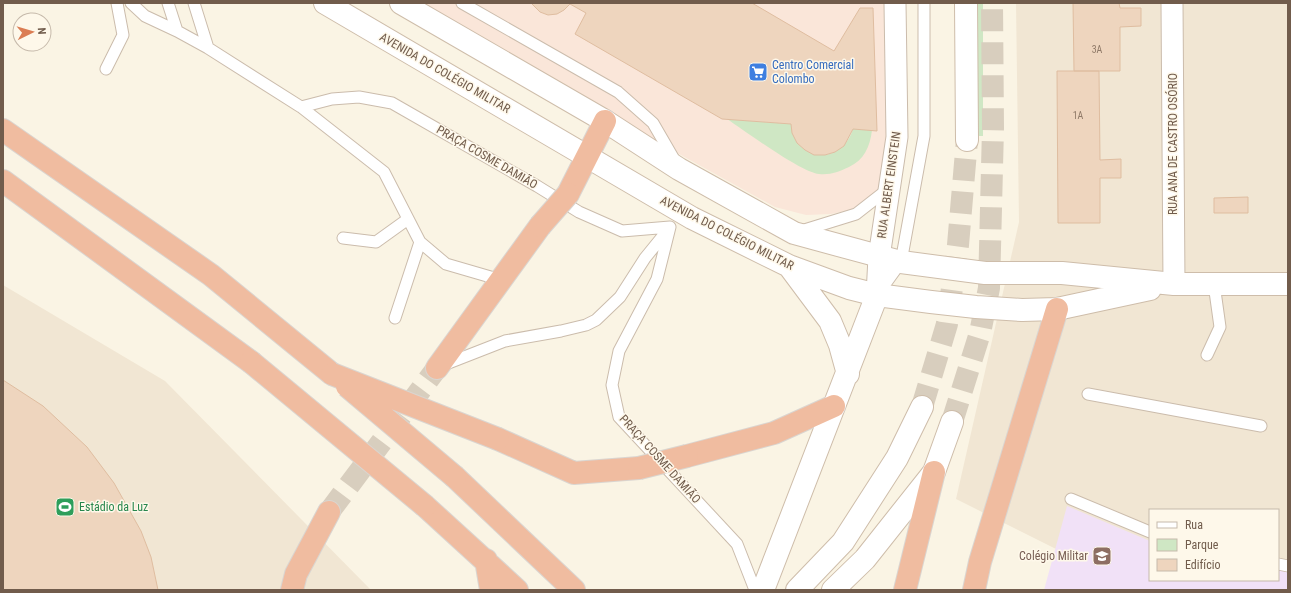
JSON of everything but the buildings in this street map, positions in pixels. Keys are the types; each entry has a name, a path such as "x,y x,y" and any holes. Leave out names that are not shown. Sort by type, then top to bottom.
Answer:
{"highway":[{"path":"437,368 540,226 568,194 605,122"},
{"path":"3,130 211,275 455,477 574,590"},
{"path":"3,181 251,362 425,506 486,560 517,590"},
{"path":"974,590 980,562 1057,309"},
{"path":"332,374 498,439 574,473 639,468 687,456 774,433 834,406"},
{"path":"905,590 934,472"},
{"path":"292,590 296,574 329,512"},
{"path":"486,560 490,590"}],"street":[{"name":"AVENIDA DO COLÉGIO MILITAR","path":"325,3 692,218 789,266 849,288 878,295 976,307 1057,309 1174,284"},
{"name":"AVENIDA DO COLÉGIO MILITAR","path":"401,3 605,122 679,169 794,233 901,262 985,273 1062,273 1174,284 1288,284"},
{"name":"RUA ALBERT EINSTEIN","path":"878,295 879,257 888,188 897,137 896,3"},
{"path":"966,3 967,140"},
{"name":"RUA ANA DE CASTRO OSÓRIO","path":"1172,3 1174,284"},
{"path":"789,266 819,303 830,321 840,345 848,374"},
{"path":"763,590 878,295"},
{"path":"797,590 843,542 896,458 922,407"},
{"path":"832,590 865,559 934,472 952,422"}],"lane":[{"path":"106,69 123,35 118,3"},
{"path":"131,3 145,16 208,48 301,107 384,172 420,242 446,264 501,280"},
{"path":"168,3 177,31"},
{"path":"194,3 208,48"},
{"path":"462,3 618,92 653,123 679,169"},
{"path":"878,295 901,262 924,136 924,3"},
{"name":"PRAÇA COSME DAMIÃO","path":"301,107 332,99 359,97 392,103 537,186 579,212 622,231 670,227 657,280 619,351 612,385 619,417 737,544 755,590"},
{"path":"794,233 856,214 888,188"},
{"path":"343,238 376,242 408,219"},
{"path":"437,368 505,341 562,331 586,325 596,320 620,297 645,258 670,227"},
{"path":"395,318 420,242"},
{"path":"1208,355 1220,327 1214,284"},
{"path":"1088,394 1260,426"},
{"path":"1070,499 1149,532"}],"shaded area":[{"path":"418,3 893,3 894,137 881,189 866,201 850,210 831,214 806,215 775,207 652,139"},
{"path":"1016,3 1288,3 1288,590 1138,590 956,499 1019,222"},
{"path":"3,285 165,381 371,590 3,590"},
{"name":"Colégio Militar","path":"1067,506 1149,541 1149,581 1279,581 1279,570 1288,572 1288,590 1044,590"}],"green space":[{"path":"963,3 983,3 983,136 964,136"},
{"path":"727,119 791,124 795,137 801,146 810,152 819,155 829,154 839,149 847,141 853,129 872,130 868,147 859,161 838,172 831,174 819,174 800,167"}],"tunnel":[{"path":"952,422 980,333 989,288 993,128 992,3"},
{"path":"922,407 947,324 958,245 967,140"},
{"path":"329,512 437,368"}],"place":[{"name":"Centro Comercial Colombo","path":"758,72"},
{"name":"Estádio da Luz","path":"65,507"},
{"name":"Colégio Militar","path":"1102,556"}]}
